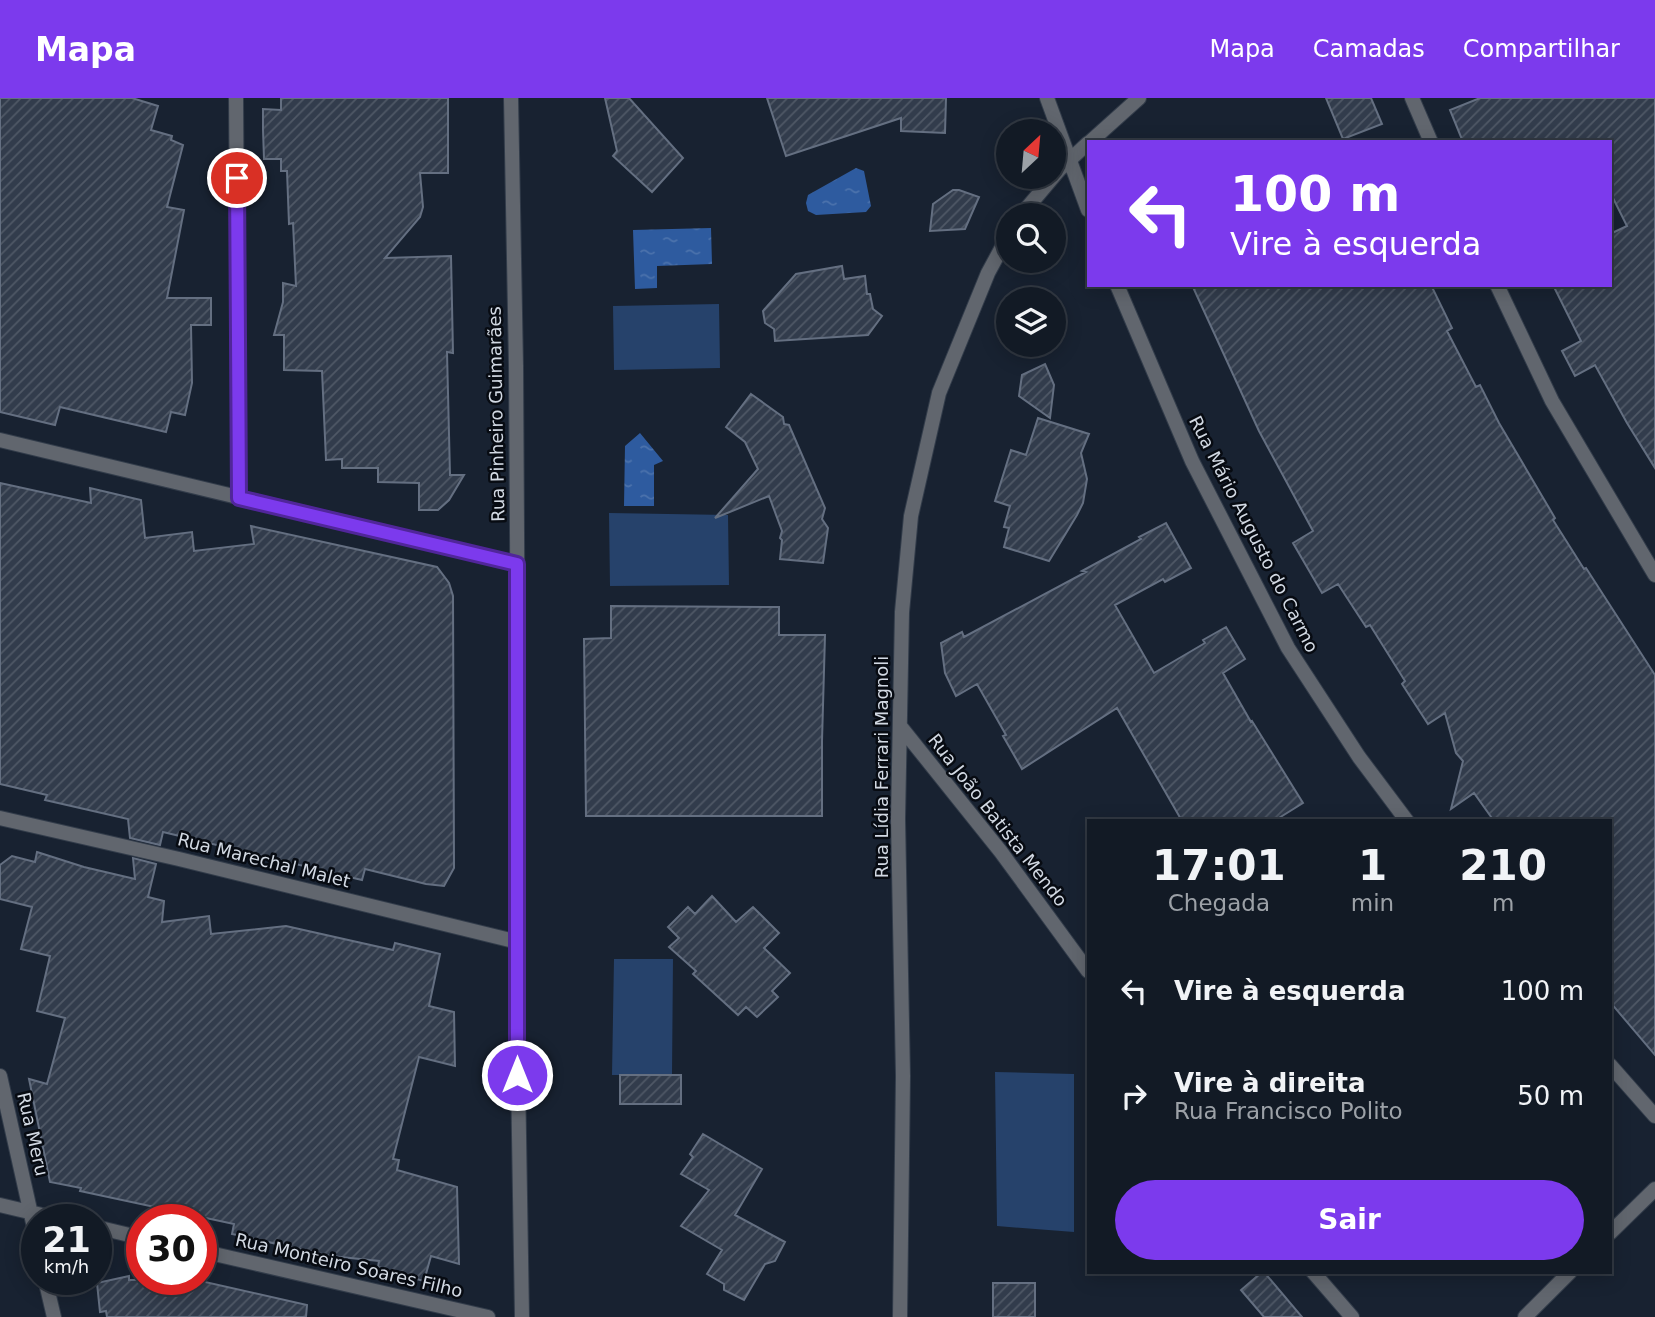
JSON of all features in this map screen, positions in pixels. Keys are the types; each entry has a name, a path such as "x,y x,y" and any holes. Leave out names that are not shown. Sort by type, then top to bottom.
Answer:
{"street":[{"path":"236,98 239,498"},
{"name":"Rua Pinheiro Guimarães","path":"511,98 517,564 517,1075 522,1317"},
{"path":"1047,98 1087,207"},
{"path":"1091,140 1139,98"},
{"path":"1412,98 1430,140"},
{"path":"1031,203 1059,170 1087,144"},
{"name":"Rua Lídia Ferrari Magnoli","path":"900,1317 903,1076 898,819 902,612 911,516 939,393 996,258"},
{"name":"Rua Mário Augusto do Carmo","path":"1118,287 1192,461 1289,648 1359,757 1406,819"},
{"path":"1498,287 1552,401 1655,575"},
{"path":"0,440 517,564"},
{"name":"Rua João Batista Mendo","path":"901,726 1001,852 1087,970"},
{"name":"Rua Marechal Malet","path":"0,818 518,942"},
{"path":"1612,1067 1655,1116"},
{"name":"Rua Meru","path":"0,1076 28,1204"},
{"path":"1612,1231 1655,1189"},
{"path":"0,1205 21,1210"},
{"name":"Rua Monteiro Soares Filho","path":"217,1255 488,1317"},
{"path":"1315,1274 1352,1317"},
{"path":"1525,1317 1568,1274"},
{"path":"49,1295 54,1317"}],"shaded area":[{"path":"719,304 720,368 614,370 613,306"},
{"path":"609,513 728,515 729,585 610,586"},
{"path":"614,959 673,959 672,1075 612,1075"},
{"path":"995,1072 1074,1074 1074,1232 997,1226"}],"water":[{"path":"856,168 864,171 871,206 866,212 816,215 808,211 808,195"},
{"path":"711,228 712,264 657,266 657,288 635,289 633,230"},
{"path":"640,433 663,461 654,465 654,506 624,506 625,446"}],"building":[{"path":"0,98 132,98 158,106 151,130 172,136 171,140 183,145 167,207 184,210 167,298 211,298 211,325 191,325 192,383 185,415 171,412 166,432 60,407 55,425 0,412"},
{"path":"281,98 448,98 448,173 420,173 423,207 420,217 385,258 451,256 453,353 447,352 450,475 464,475 449,500 438,510 419,510 419,483 378,482 378,468 342,468 342,459 326,460 322,371 284,370 284,335 274,335 283,302 283,283 296,286 293,223 289,224 287,171 281,171 281,159 264,159 263,130 263,109 281,110"},
{"path":"605,98 629,98 683,158 652,192 613,156 617,151"},
{"path":"767,98 946,98 945,133 901,131 901,118 786,156"},
{"path":"1326,98 1371,98 1382,124 1343,139"},
{"path":"1480,98 1655,98 1655,468 1595,365 1575,376 1562,351 1581,341 1554,287 1612,287 1612,233 1627,226 1612,196 1612,140 1462,140 1450,110"},
{"path":"953,190 979,197 965,229 930,231 933,204"},
{"path":"842,266 844,279 865,276 867,294 870,294 873,309 882,316 868,335 775,341 774,329 765,323 763,311 796,274"},
{"path":"1193,287 1432,287 1452,328 1447,331 1476,387 1480,385 1499,423 1555,518 1553,520 1655,675 1655,1055 1612,1004 1612,819 1493,819 1474,793 1451,809 1463,761 1456,753 1445,713 1428,724 1402,684 1405,681 1370,625 1366,627 1338,584 1322,593 1293,543 1313,531 1259,431"},
{"path":"1045,364 1054,385 1050,418 1019,396 1022,375"},
{"path":"751,394 783,417 784,424 789,425 825,508 822,519 828,528 823,563 780,559 782,531 769,496 715,518 758,469 745,442 726,427"},
{"path":"1038,418 1089,434 1081,453 1087,479 1083,503 1049,561 1004,547 1009,528 1004,527 1010,506 995,501 1011,450 1026,455"},
{"path":"0,483 91,503 90,488 141,500 145,538 192,532 194,551 254,544 251,526 437,567 449,583 453,596 454,868 444,886 365,869 362,880 163,832 160,845 130,838 128,819 45,800 47,795 0,784"},
{"path":"1166,523 1191,568 1165,582 1163,579 1115,605 1154,673 1205,643 1203,640 1226,627 1245,659 1223,673 1303,803 1277,819 1181,819 1117,708 1022,769 977,684 956,696 945,673 941,643 962,632 964,637 1086,572 1082,571 1141,539 1139,537"},
{"path":"611,606 779,607 779,635 825,635 822,816 586,816 584,639 611,638"},
{"path":"37,852 135,879 133,858 156,864 148,897 164,901 162,922 209,916 211,934 286,926 393,950 395,943 440,954 429,1006 454,1012 455,1066 419,1057 393,1159 399,1160 397,1170 457,1187 459,1264 431,1256 424,1281 382,1270 378,1267 379,1261 331,1256 232,1234 234,1224 217,1220 217,1204 141,1204 50,1182 29,1079 47,1084 65,1018 37,1011 50,956 21,949 32,907 0,899 0,865 12,856 35,862"},
{"path":"712,896 736,922 753,907 779,933 764,948 790,973 772,991 778,997 757,1017 746,1007 738,1015 693,974 696,971 669,947 679,938 668,927 688,907 695,914"},
{"path":"620,1075 681,1075 681,1104 620,1104"},
{"path":"703,1134 762,1169 735,1215 785,1242 775,1261 765,1264 744,1300 724,1290 724,1284 707,1274 722,1250 681,1226 709,1190 681,1174 693,1157 690,1154"},
{"path":"1260,1274 1266,1274 1302,1317 1264,1317 1241,1290"},
{"path":"126,1277 126,1295 217,1295 217,1285 307,1305 306,1317 107,1317 106,1311 100,1312 98,1295 112,1295 112,1280"},
{"path":"993,1283 1035,1283 1035,1317 993,1317"}],"route":[{"path":"237,178 239,498 517,564 517,1075"}]}
